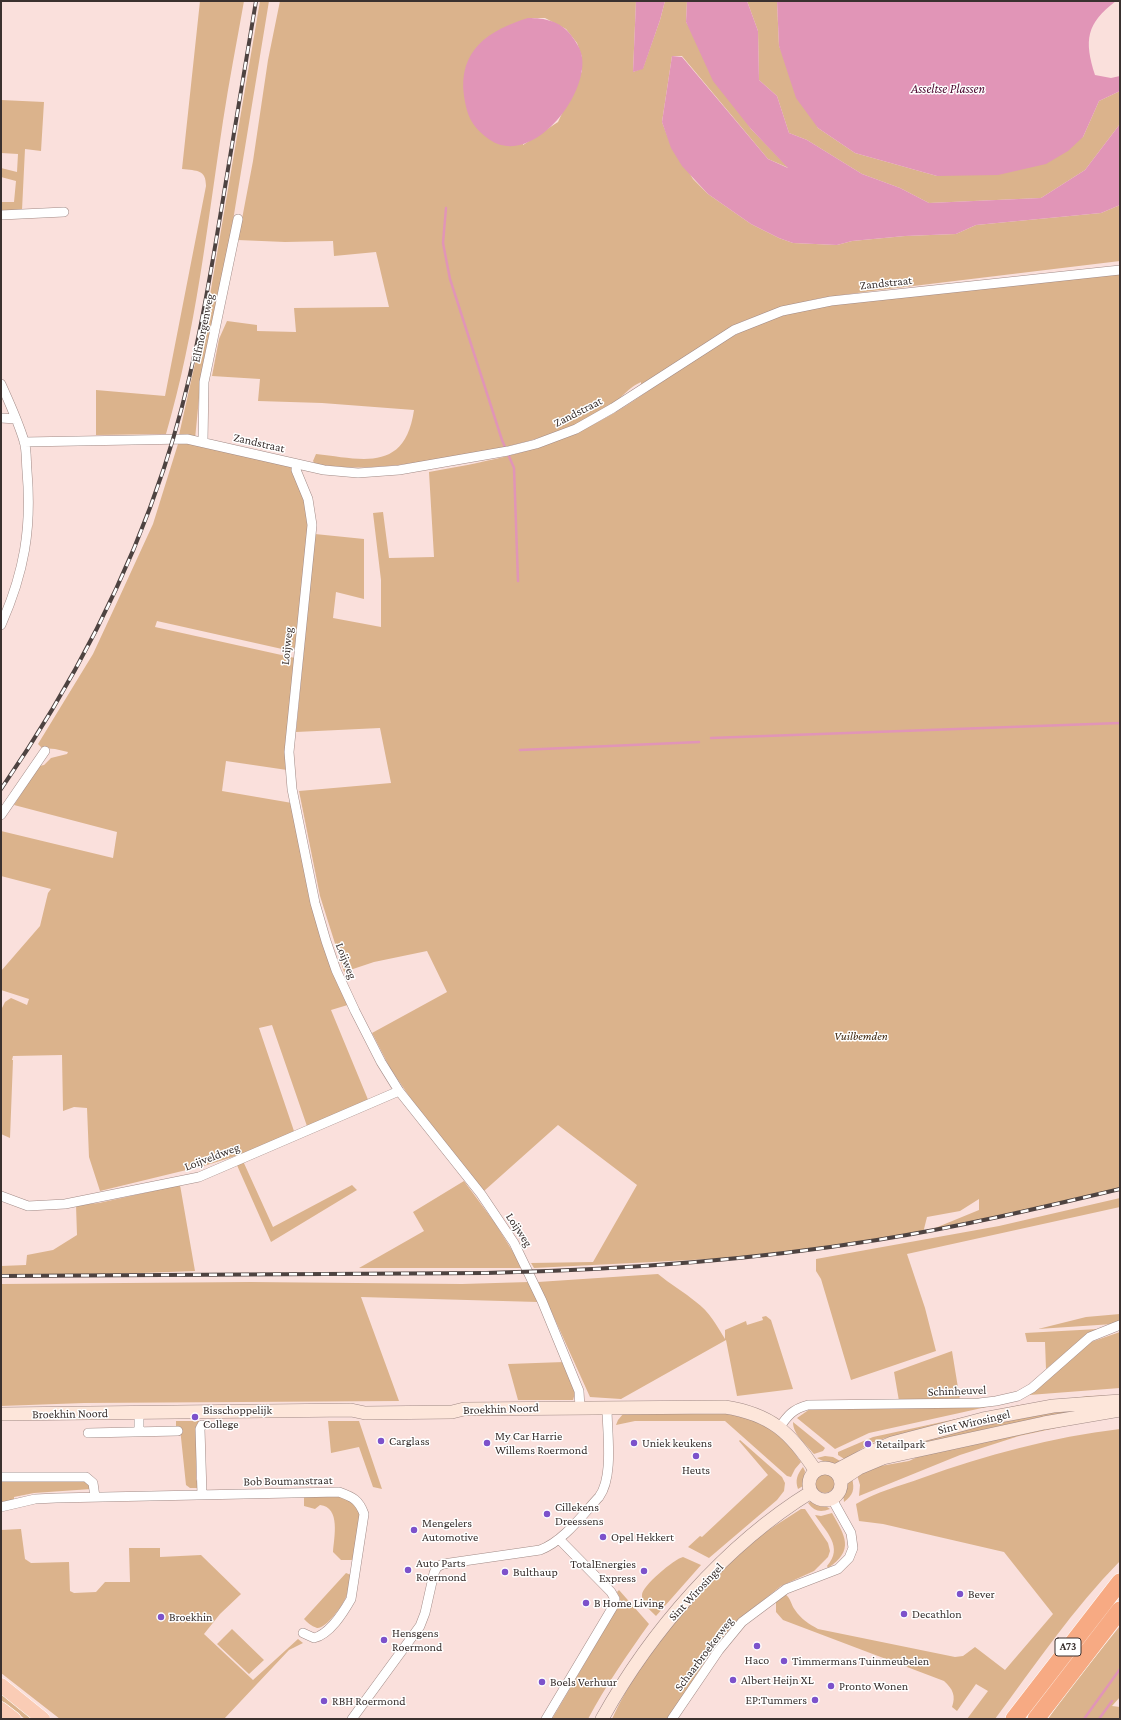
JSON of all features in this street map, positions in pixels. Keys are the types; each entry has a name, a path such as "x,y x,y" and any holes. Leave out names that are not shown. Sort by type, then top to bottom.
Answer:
{"highway":[{"name":"A73","path":"1015,1717 1120,1582"},
{"name":"A73","path":"1036,1719 1120,1610"}],"main road":[{"name":"Sint Wirosingel","path":"838,1476 873,1451 892,1443 983,1419 1053,1406 1120,1401"},
{"name":"Broekhin Noord","path":"1,1414 351,1410 366,1413 452,1412 464,1409 725,1408 743,1410 764,1417 798,1445 815,1470"},
{"name":"Sint Wirosingel","path":"838,1476 883,1458 1037,1425 1120,1410"},
{"path":"825,1467 838,1476 840,1491 832,1499 820,1500 811,1492 809,1480 815,1470 825,1467"},
{"name":"Sint Wirosingel","path":"602,1719 644,1652 688,1599 756,1532 811,1492"},
{"path":"1,1685 43,1719"},
{"name":"Sint Wirosingel","path":"609,1719 618,1694"},
{"path":"1,1709 14,1719"}],"street":[{"path":"1,215 64,212"},
{"name":"Elfmorgenweg","path":"203,442 204,382 238,219"},
{"name":"Zandstraat","path":"24,442 187,439 324,470 358,473 378,472 486,455 536,444 576,429 596,418 734,330 764,318 809,305 1120,270"},
{"path":"1,384 24,442 28,485 28,521 24,561 1,626"},
{"path":"1,418 16,419"},
{"name":"Loijweg","path":"297,464 296,470 308,499 312,525 289,752 292,789 315,903 326,941 336,970 380,1062 399,1092 481,1194 514,1243 542,1301 579,1391 580,1408"},
{"path":"1,815 45,752"},
{"name":"Loijveldweg","path":"1,1196 28,1206 65,1204 199,1177 399,1092"},
{"name":"Schinheuvel","path":"779,1428 790,1413 797,1408 808,1405 979,1403 1018,1396 1032,1388 1090,1338 1120,1325"},
{"path":"352,1719 420,1626 425,1614 432,1579 437,1567 443,1564 465,1560 540,1550 549,1547 559,1540 599,1497 606,1485 608,1475 607,1408"},
{"path":"139,1413 139,1431"},
{"path":"202,1425 200,1430 202,1494"},
{"name":"Broekhin Noord","path":"88,1433 139,1431 178,1432"},
{"path":"1,1477 86,1477 93,1483 95,1497"},
{"name":"Bob Boumanstraat","path":"1,1507 35,1500 95,1497 340,1492 352,1496 360,1502 364,1514 351,1599 345,1610 322,1636 314,1638 303,1633"},
{"name":"Schaarbroekerweg","path":"672,1719 719,1650 742,1622 786,1589 838,1569 849,1558 853,1548 851,1533 832,1499"},
{"path":"546,1719 614,1605 615,1599 611,1592 559,1540"}],"green space":[{"path":"200,1 244,1 225,106 200,279 176,396 166,434 96,435 96,390 165,396 206,186 206,180 200,172 182,169"},
{"path":"260,1 269,1 229,245 199,398 195,439 179,435 209,301"},
{"path":"280,1 636,1 633,72 643,68 665,1 687,1 686,22 751,129 789,168 768,159 682,56 672,56 662,122 667,135 693,179 708,194 751,224 779,238 793,243 837,245 852,241 905,236 956,234 976,225 1101,213 1120,205 1120,261 872,291 821,298 782,307 741,322 641,385 641,382 635,385 601,412 578,424 544,437 490,450 406,464 376,467 346,467 315,464 313,461 316,454 365,459 379,458 391,453 401,444 409,430 414,410 322,403 258,401 260,379 212,376 219,339 227,321 257,325 257,331 296,332 294,308 389,307 376,252 334,256 333,241 285,242 238,240 253,161 268,60","holes":["528,18 545,18 566,29 577,43 582,57 582,71 558,122 523,145"]},
{"path":"747,1 777,1 779,46 818,128 855,153 937,176 1083,137 1099,101 1120,91 1120,124 1085,170 1041,198 929,203 900,188 862,174 807,140 789,133 777,96 759,80 758,31"},
{"path":"1,100 44,102 41,151 25,149 22,210 1,212 1,202 14,202 16,181 1,177 1,168 17,172 18,154 1,153"},
{"name":"Vuilbemden","path":"1120,273 1120,1190 978,1223 926,1232 979,1210 979,1199 960,1211 927,1217 923,1232 835,1247 750,1257 534,1268 531,1263 593,1262 637,1185 558,1125 484,1191 411,1099 390,1068 372,1033 447,992 427,951 374,962 344,972 320,896 299,791 391,783 380,728 296,732 315,534 364,539 364,599 336,592 333,618 381,627 381,580 373,513 383,512 389,558 434,557 429,472 506,456 562,439 603,420 689,363 733,336 774,318 831,304"},
{"path":"178,444 200,444 289,465 293,471 305,502 308,524 296,646 291,651 157,621 155,627 295,658 287,770 226,761 222,791 292,803 316,915 351,1004 331,1010 369,1102 308,1129 272,1025 259,1028 295,1134 242,1154 207,1165 100,1191 89,1157 87,1108 74,1107 63,1111 62,1055 13,1056 10,1138 1,1134 1,1010 5,1002 11,998 27,1005 29,999 1,990 1,971 40,926 48,893 51,889 1,876 1,831 113,858 117,832 14,805 39,766 44,765 51,758 67,754 68,752 42,748 38,744 93,654 153,524"},
{"path":"243,1161 273,1227 352,1185 357,1190 271,1242 236,1163"},
{"path":"464,1181 495,1223 523,1268 359,1268 424,1231 413,1212"},
{"path":"180,1185 195,1271 89,1275 1,1274 1,1266 26,1265 27,1255 53,1250 77,1235 76,1205 99,1203"},
{"path":"1120,1198 1120,1207 907,1254 925,1308 936,1351 851,1380 821,1279 816,1271 816,1259 999,1226"},
{"path":"658,1274 701,1306 712,1319 725,1339 725,1330 746,1321 747,1325 763,1320 762,1317 766,1316 771,1320 793,1389 737,1396 726,1340 621,1399 590,1397 538,1282"},
{"path":"250,1282 462,1284 529,1282 538,1302 361,1297 399,1401 84,1403 1,1406 1,1284"},
{"path":"1120,1314 1120,1322 1113,1324 1038,1329 1086,1317"},
{"path":"1098,1329 1083,1338 1046,1369 1045,1342 1027,1342 1025,1333"},
{"path":"1120,1332 1120,1388 1029,1395 1091,1342"},
{"path":"952,1351 960,1400 899,1401 894,1372"},
{"path":"564,1362 576,1390 573,1400 518,1400 508,1364"},
{"path":"1120,1395 894,1436 878,1440 870,1444 846,1460 838,1455 838,1452 873,1437 1020,1405 1089,1396"},
{"path":"1120,1404 868,1456 1013,1416"},
{"path":"991,1406 869,1433 835,1449 797,1418 810,1409"},
{"path":"685,1411 712,1412 748,1418 782,1437 801,1462 791,1477 787,1476 725,1421 635,1421 616,1425 623,1414"},
{"path":"176,1421 200,1421 200,1424 196,1425 196,1479 200,1488 190,1488 186,1485 180,1428 176,1427"},
{"path":"328,1421 359,1421 382,1489 373,1487 359,1447 331,1453"},
{"path":"793,1422 825,1448 823,1451 814,1454 800,1439 795,1431"},
{"path":"1084,1422 1019,1436 960,1455 859,1496 860,1485 857,1475 869,1468 909,1461 928,1452"},
{"path":"1120,1429 1120,1561 1070,1618 995,1719 967,1719 988,1691 976,1684 957,1711 952,1707 954,1699 953,1693 944,1681 783,1620 776,1612 776,1602 785,1594 789,1597 800,1616 818,1629 955,1657 963,1656 975,1647 1005,1670 1053,1614 1004,1552 883,1524 859,1521 856,1504 888,1490 995,1454 1069,1437"},
{"path":"740,1440 782,1477 785,1483 784,1491 777,1500 709,1558 688,1547 700,1536 702,1537 768,1475 739,1441"},
{"path":"825,1456 833,1457 842,1462 832,1464 817,1458"},
{"path":"803,1467 805,1471 803,1486 798,1489 797,1478"},
{"path":"821,1473 829,1473 835,1479 835,1487 829,1493 821,1493 815,1487 815,1479"},
{"path":"852,1478 852,1492 844,1502 843,1494 846,1482"},
{"path":"83,1479 88,1482 91,1489 34,1493 14,1497 14,1500 1,1502 1,1481"},
{"path":"337,1496 352,1501 358,1506 361,1518 354,1560 341,1560 333,1552 335,1524 331,1511 327,1507 320,1505 315,1509 304,1506 304,1497"},
{"path":"811,1501 820,1502 830,1509 820,1511 815,1509 808,1503"},
{"path":"801,1509 805,1509 828,1543 830,1551 828,1557 814,1571 781,1586 736,1622 713,1649 668,1719 612,1719 625,1693 658,1643 698,1595 719,1573 763,1534"},
{"path":"832,1513 844,1536 845,1549 842,1555 828,1568 827,1566 832,1559 834,1552 834,1546 832,1540 815,1515 821,1516"},
{"path":"21,1529 25,1559 31,1563 69,1562 70,1591 74,1593 96,1592 105,1582 130,1582 129,1548 160,1548 160,1557 201,1555 241,1594 220,1614 204,1634 253,1680 298,1639 303,1643 289,1650 224,1719 60,1719 1,1673 1,1530"},
{"path":"683,1557 701,1565 656,1616 643,1601 643,1591 659,1573"},
{"path":"346,1573 351,1575 347,1594 334,1616 321,1627 317,1628 311,1625 304,1619"},
{"path":"619,1590 649,1624 609,1682 588,1719 552,1719 619,1605 620,1598 617,1592"},
{"path":"1120,1626 1120,1697 1112,1706 1120,1707 1120,1719 1048,1719 1069,1689"},
{"path":"232,1629 264,1660 249,1674 217,1644"},
{"path":"1,1690 37,1719 25,1719 1,1700"}],"water":[{"path":"636,1 665,1 643,69 633,72"},
{"path":"687,1 747,1 758,31 759,80 777,96 789,133 807,140 862,174 900,188 929,203 1041,198 1085,170 1120,124 1120,205 1101,213 976,225 956,234 905,236 852,241 837,245 793,243 779,238 751,224 708,194 682,166 671,148 662,122 672,56 682,57 768,159 788,168 751,129 713,81 686,22"},
{"name":"Asseltse Plassen","path":"777,1 1116,1 1106,9 1093,25 1090,34 1089,52 1095,75 1111,78 1120,76 1120,91 1099,101 1083,137 1068,151 1046,164 998,175 937,176 855,153 818,128 796,98 779,46"},
{"path":"528,18 552,21 567,30 581,51 581,74 575,92 565,110 552,126 536,138 520,145 502,145 486,137 470,119 464,96 463,80 466,66 471,54 479,44 501,29"}],"waterway":[{"path":"446,208 443,243 450,279 502,440 514,468 518,581"},
{"path":"711,738 1120,723"},
{"path":"520,750 699,742"},
{"path":"1084,1719 1120,1669"},
{"path":"1099,1719 1112,1701"}],"railway":[{"path":"1,789 50,713 94,634 132,553 164,468 174,437 197,344 215,249 256,1"},
{"path":"1,1276 486,1273 633,1267 779,1254 877,1240 999,1217 1120,1189"}],"place":[{"name":"Bisschoppelijk College","path":"195,1417"},
{"name":"Carglass","path":"381,1441"},
{"name":"My Car Harrie Willems Roermond","path":"487,1443"},
{"name":"Uniek keukens","path":"634,1443"},
{"name":"Retailpark","path":"868,1444"},
{"name":"Heuts","path":"696,1456"},
{"name":"Cillekens Dreessens","path":"547,1514"},
{"name":"Mengelers Automotive","path":"414,1530"},
{"name":"Opel Hekkert","path":"603,1537"},
{"name":"Auto Parts Roermond","path":"408,1570"},
{"name":"TotalEnergies Express","path":"644,1571"},
{"name":"Bulthaup","path":"505,1572"},
{"name":"Bever","path":"960,1594"},
{"name":"B Home Living","path":"586,1603"},
{"name":"Decathlon","path":"904,1614"},
{"name":"Broekhin","path":"161,1617"},
{"name":"Hensgens Roermond","path":"384,1640"},
{"name":"Haco","path":"757,1646"},
{"name":"Timmermans Tuinmeubelen","path":"784,1661"},
{"name":"Albert Heijn XL","path":"733,1680"},
{"name":"Boels Verhuur","path":"542,1682"},
{"name":"Pronto Wonen","path":"831,1686"},
{"name":"EP:Tummers","path":"815,1700"},
{"name":"RBH Roermond","path":"324,1701"}]}
